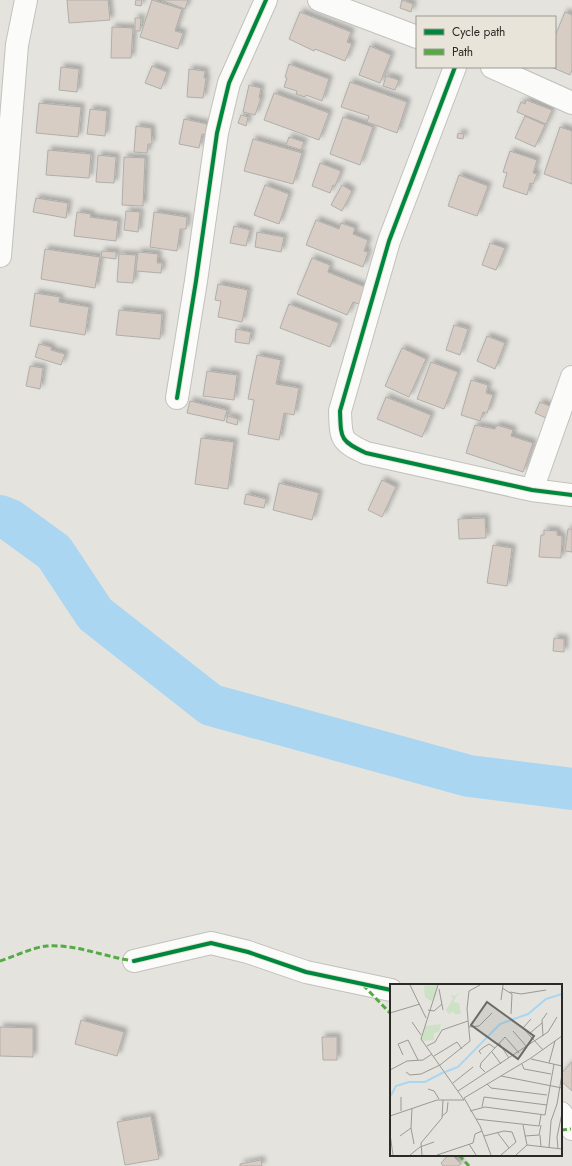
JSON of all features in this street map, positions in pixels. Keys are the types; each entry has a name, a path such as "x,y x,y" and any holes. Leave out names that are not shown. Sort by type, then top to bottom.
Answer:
{"street":[{"path":"0,256 6,104 26,0"},
{"path":"177,398 217,133 229,83 266,0"},
{"path":"318,0 416,37"},
{"path":"456,68 380,266 340,411 341,434 347,444 366,453 532,490 572,495"},
{"path":"494,68 572,103"},
{"path":"532,490 572,378"},
{"path":"134,961 211,943 248,952 306,972 390,990"},
{"path":"562,1114 572,1129"}],"building":[{"path":"67,0 108,0 110,20 69,23"},
{"path":"136,0 142,0 141,6 135,5"},
{"path":"152,0 182,9 175,31 183,33 178,49 140,37"},
{"path":"161,0 188,0 185,9"},
{"path":"402,0 413,4 411,12 400,8"},
{"path":"300,12 351,32 347,42 352,44 345,61 315,49 314,51 289,39"},
{"path":"565,12 572,15 572,70 570,75 553,68 556,68 556,34"},
{"path":"135,18 141,18 140,31 135,31"},
{"path":"112,27 133,28 131,58 111,58"},
{"path":"370,46 391,55 380,83 359,75"},
{"path":"289,64 329,79 322,101 306,95 305,97 296,94 297,91 284,87"},
{"path":"152,66 167,72 161,89 145,83"},
{"path":"61,67 79,69 77,92 59,90"},
{"path":"189,69 205,71 204,78 206,78 203,98 187,97"},
{"path":"386,76 399,80 395,90 383,86"},
{"path":"350,82 407,102 397,133 367,122 369,116 341,107"},
{"path":"249,85 261,88 259,98 261,98 255,115 243,112"},
{"path":"274,93 329,113 319,140 264,120"},
{"path":"526,100 552,110 546,124 517,112 521,102 525,104"},
{"path":"39,103 81,107 78,137 36,133"},
{"path":"90,109 107,111 105,136 87,134"},
{"path":"241,115 248,117 246,126 238,123"},
{"path":"525,116 545,125 535,147 515,138"},
{"path":"343,117 373,127 360,165 330,154"},
{"path":"184,119 207,124 205,135 202,134 199,148 179,144"},
{"path":"136,126 151,128 152,144 148,144 147,153 134,152"},
{"path":"560,127 572,131 572,184 544,174"},
{"path":"458,133 464,134 463,139 457,138"},
{"path":"289,137 304,142 301,150 286,145"},
{"path":"253,139 302,153 293,184 244,171"},
{"path":"48,150 91,154 89,178 46,175"},
{"path":"510,151 537,160 533,173 537,174 533,184 530,183 527,195 503,187 507,173 503,172"},
{"path":"98,155 116,157 114,183 96,182"},
{"path":"124,157 145,158 143,206 122,205"},
{"path":"320,163 341,171 335,186 333,185 330,193 312,186"},
{"path":"459,175 488,186 477,216 448,206"},
{"path":"265,185 289,194 279,224 254,215"},
{"path":"342,185 352,191 342,211 331,205"},
{"path":"36,198 68,203 66,218 33,212"},
{"path":"126,211 140,212 138,232 124,230"},
{"path":"77,212 91,214 90,217 118,221 116,241 74,236"},
{"path":"154,212 187,217 186,229 180,229 177,251 150,247"},
{"path":"316,220 339,229 341,223 355,228 353,234 368,240 364,251 368,252 363,267 306,245"},
{"path":"234,226 250,230 246,246 230,243"},
{"path":"257,232 284,237 281,252 255,247"},
{"path":"490,243 505,248 496,270 482,265"},
{"path":"45,249 100,257 95,288 41,279"},
{"path":"102,251 116,252 116,259 101,257"},
{"path":"138,252 158,254 157,263 162,263 161,273 136,271"},
{"path":"119,254 136,255 133,283 117,282"},
{"path":"312,258 330,265 328,272 365,287 359,304 353,302 347,315 297,294"},
{"path":"218,284 248,290 242,322 218,317 221,301 215,300"},
{"path":"35,293 60,297 59,302 89,307 85,335 30,326"},
{"path":"289,304 339,323 330,347 280,328"},
{"path":"119,310 162,314 160,339 116,335"},
{"path":"454,325 468,329 460,355 446,350"},
{"path":"236,329 251,332 249,344 235,342"},
{"path":"487,336 505,343 495,369 477,361"},
{"path":"39,344 51,347 51,350 65,354 61,365 35,357"},
{"path":"402,348 426,359 409,397 385,386"},
{"path":"257,355 281,360 276,384 299,388 294,415 284,413 279,440 248,434 254,400 248,399"},
{"path":"431,362 458,372 444,409 417,399"},
{"path":"30,366 43,368 40,389 26,386"},
{"path":"207,371 237,375 234,400 203,396"},
{"path":"471,380 488,385 486,393 493,395 487,413 483,412 480,421 461,415"},
{"path":"386,397 431,415 422,437 377,419"},
{"path":"190,401 227,410 224,421 187,413"},
{"path":"540,402 552,407 548,419 535,413"},
{"path":"228,416 238,419 237,425 226,422"},
{"path":"475,425 495,429 497,425 513,430 511,436 533,443 523,472 466,453"},
{"path":"201,438 234,442 228,489 195,484"},
{"path":"382,480 396,487 382,517 368,510"},
{"path":"279,483 319,493 312,520 273,510"},
{"path":"246,494 266,499 264,508 244,504"},
{"path":"485,518 486,538 459,539 458,519"},
{"path":"568,529 572,529 572,552 565,551"},
{"path":"544,530 557,531 557,535 562,536 561,558 539,557 541,535 544,535"},
{"path":"493,545 512,548 507,586 487,583"},
{"path":"554,638 564,639 564,652 553,651"},
{"path":"81,1020 124,1032 117,1056 75,1044"},
{"path":"0,1027 33,1028 33,1057 0,1056"},
{"path":"322,1037 337,1037 337,1060 323,1060"},
{"path":"572,1062 572,1091 562,1082 562,1073"},
{"path":"151,1116 159,1159 125,1165 117,1122"},
{"path":"448,1156 453,1156 461,1164 458,1166 443,1166 441,1163"},
{"path":"261,1160 262,1166 240,1166 240,1164"}],"waterway":[{"path":"0,516 10,520 54,552 95,614 211,705 469,776 572,789"}],"marked path":[{"path":"0,961 36,948 47,946 69,947 134,961"},
{"path":"363,985 390,1013"},
{"path":"562,1130 571,1129"},
{"path":"460,1156 469,1166"}],"cycle path":[{"path":"177,398 196,281 217,133 229,83 266,0"},
{"path":"455,68 389,241 340,411 342,433 347,442 366,453 532,490 572,495"},
{"path":"134,961 211,943 248,952 306,972 390,990"}]}
